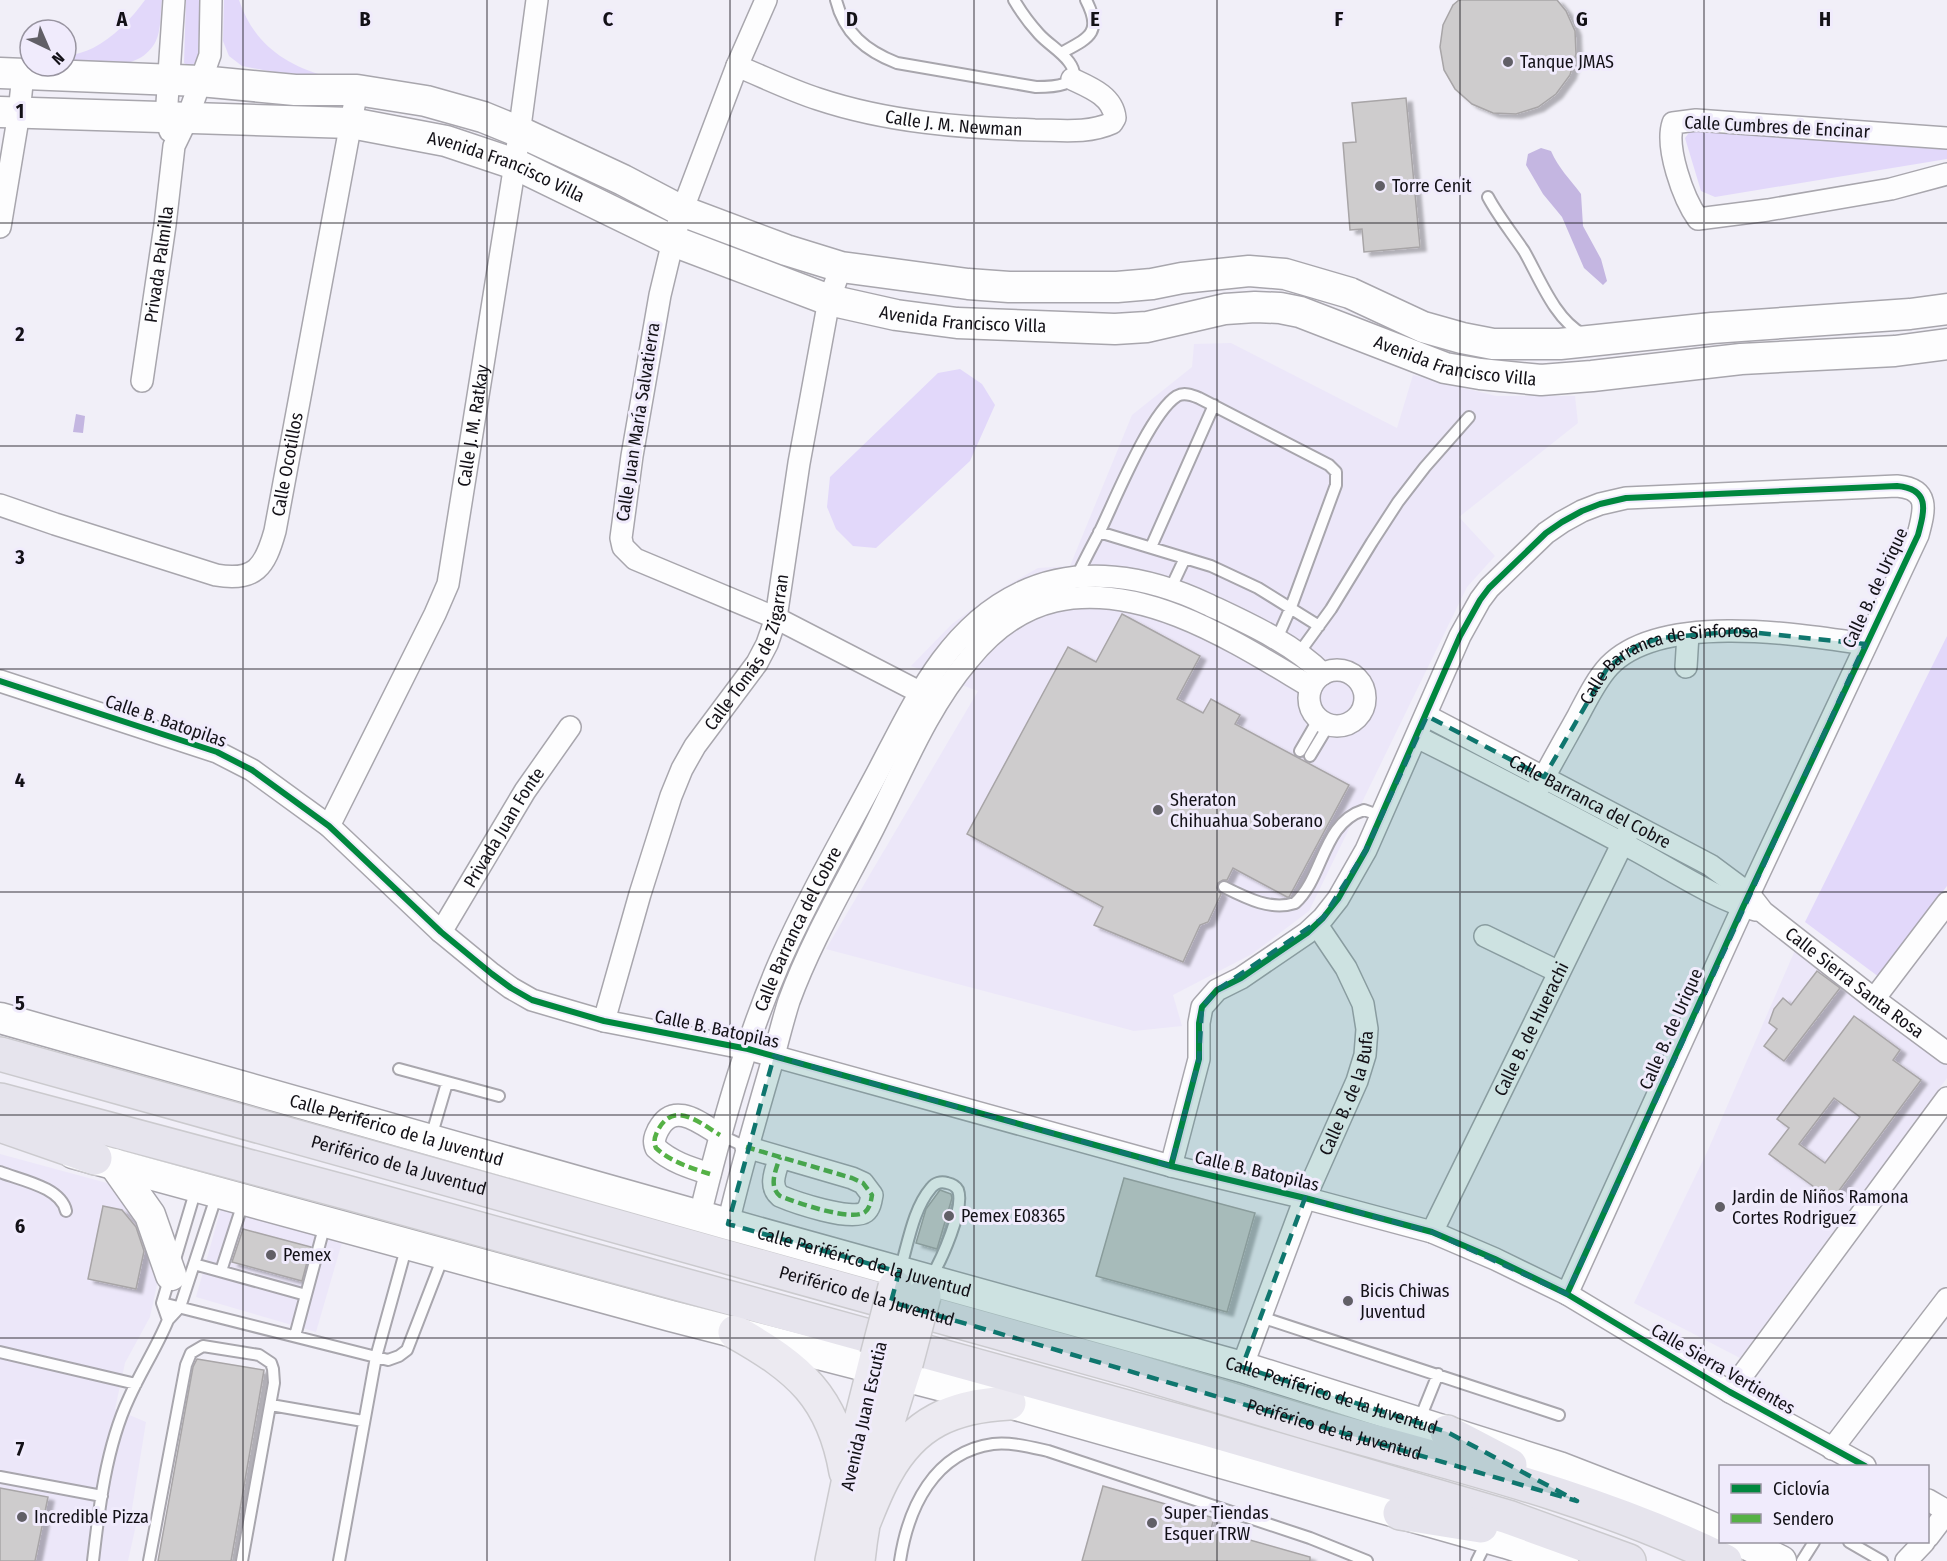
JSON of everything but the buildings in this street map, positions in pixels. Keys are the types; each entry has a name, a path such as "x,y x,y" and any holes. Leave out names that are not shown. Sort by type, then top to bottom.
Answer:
{"highway":[{"path":"0,1031 148,1097"},
{"name":"Periférico de la Juventud","path":"0,1054 1132,1370 1577,1501 1725,1561"},
{"name":"Periférico de la Juventud","path":"0,1100 338,1190 1203,1428 1508,1516 1570,1551 1629,1561"},
{"path":"0,1125 104,1161"},
{"path":"1432,1427 1577,1501"},
{"path":"1400,1513 1570,1551"}],"main road":[{"name":"Avenida Francisco Villa","path":"11,74 200,81 295,90 357,90 426,101 483,117 520,132 623,180 682,211 754,238 841,267 968,284 1009,287 1117,286 1152,284 1182,278 1249,271 1285,274 1350,293 1423,327 1493,344 1532,345 1947,309"},
{"name":"Avenida Francisco Villa","path":"10,113 176,128 351,123 446,141 515,164 674,242 829,300 896,315 957,323 1115,329 1163,324 1225,309 1280,308 1300,312 1445,368 1541,380 1741,359 1895,351 1947,344"},
{"name":"Calle Periférico de la Juventud","path":"0,1018 714,1220 912,1284 1242,1367 1559,1467 1693,1519 1719,1532"},
{"path":"0,1135 220,1192 735,1332 890,1366 1009,1403 1400,1513 1483,1550 1570,1551"},
{"path":"104,1161 150,1215 176,1280"},
{"name":"Avenida Juan Escutia","path":"832,1561 848,1481 890,1366 912,1284"},
{"path":"735,1332 772,1353 791,1368 814,1394 838,1434 848,1481"},
{"name":"Avenida Juan Escutia","path":"858,1561 861,1529 877,1457 890,1366"},
{"path":"861,1529 885,1474 896,1457 920,1431 941,1417 961,1409 1009,1403"},
{"path":"1744,1543 1781,1561"}],"street":[{"path":"174,0 168,80 176,128"},
{"path":"176,128 200,81 210,55 210,0"},
{"name":"Calle J. M. Ratkay","path":"328,826 448,584 520,132 537,0"},
{"name":"Calle Juan María Salvatierra","path":"766,0 737,66 682,211 660,295 621,530 623,547 635,559 776,618 929,697"},
{"name":"Calle J. M. Newman","path":"737,66 817,98 895,118 950,125 1040,130 1094,129 1112,123 1115,118 1110,104 1102,95 1072,79"},
{"path":"0,227 11,74"},
{"name":"Calle Ocotillos","path":"0,505 216,575 242,577 254,572 264,562 275,531 357,90"},
{"name":"Calle Cumbres de Encinar","path":"1947,138 1696,120 1673,123 1670,135 1670,145 1686,197 1698,219 1768,210 1891,189 1947,174"},
{"name":"Privada Palmilla","path":"142,381 165,225 176,128"},
{"name":"Calle Tomás de Zigarran","path":"604,1021 643,884 682,769 695,746 757,663 767,644 776,618 799,463 829,300 841,267"},
{"name":"Calle B. de Urique","path":"1171,1166 1199,1059 1199,1023 1202,1007 1217,990 1241,978 1317,925 1338,899 1366,849 1427,716 1460,636 1480,600 1489,588 1546,533 1591,508 1626,498 1897,486 1914,489 1920,495 1924,513 1918,535 1865,644 1751,904 1566,1294"},
{"path":"1006,612 1019,593 1077,576 1112,576 1170,588 1250,625 1299,653 1317,680"},
{"path":"929,697 941,661 975,624 1006,612 1075,598 1117,599 1162,609 1258,656 1317,680"},
{"name":"Calle Barranca de Sinforosa","path":"1534,796 1590,694 1608,667 1637,646 1660,638 1739,631 1790,633 1865,644"},
{"path":"1686,667 1688,634"},
{"path":"1338,670 1353,675 1363,687 1365,695 1365,703 1358,718 1344,726 1323,723 1310,709 1308,702 1317,680 1338,670"},
{"name":"Calle B. Batopilas","path":"0,681 217,752 252,770 328,826 441,932 511,988 547,1005 604,1021 748,1048 1171,1166 1305,1198 1432,1233 1495,1259 1566,1294"},
{"name":"Calle Barranca del Cobre","path":"714,1220 710,1174 748,1048 779,964 800,918 929,697"},
{"name":"Calle Barranca del Cobre","path":"714,1220 746,1147 790,999 929,697"},
{"name":"Calle Barranca del Cobre","path":"1427,716 1710,865 1751,904"},
{"name":"Privada Juan Fonte","path":"441,932 525,791 570,727"},
{"name":"Calle Barranca del Cobre","path":"1417,737 1622,843 1751,904"},
{"name":"Calle B. de Huerachi","path":"1432,1233 1632,824"},
{"path":"1874,999 1947,903"},
{"name":"Calle Sierra Santa Rosa","path":"1751,904 1947,1053"},
{"path":"800,918 821,928"},
{"name":"Calle B. de la Bufa","path":"1242,1367 1305,1198 1358,1081 1365,1055 1367,1029 1364,1004 1346,968 1317,925"},
{"path":"1485,936 1559,972"},
{"path":"1730,1392 1947,1098"},
{"path":"710,1174 684,1165 665,1155 656,1148 655,1137 667,1117 675,1114 694,1120 720,1135"},
{"path":"746,1147 780,1157"},
{"name":"Calle Sierra Vertientes","path":"1566,1294 1730,1392 1861,1465"},
{"path":"1832,1449 1947,1299"},
{"path":"1929,1501 1947,1511 1929,1536"}],"lane":[{"path":"836,0 844,24 853,37 877,56 897,63 1036,87 1059,87 1066,84 1072,79 1072,67 1033,27 1014,0"},
{"path":"1060,53 1088,37 1092,31 1094,21 1086,0"},
{"path":"1488,197 1501,220 1523,250 1554,306 1576,331 1597,340"},
{"path":"1077,576 1129,469 1156,420 1167,405 1181,394 1199,398 1329,465 1336,472 1338,481 1291,607 1276,640"},
{"path":"1151,547 1214,405"},
{"path":"1299,653 1319,626 1398,502 1469,417"},
{"path":"1100,532 1212,566 1291,607 1319,626"},
{"path":"1162,609 1185,558"},
{"path":"1305,754 1323,723"},
{"path":"1224,888 1266,904 1278,906 1295,903 1308,888 1337,829 1347,819 1364,810 1381,816"},
{"path":"399,1069 499,1096"},
{"path":"431,1139 447,1083"},
{"path":"720,1135 746,1147"},
{"path":"0,1172 53,1193 61,1199 66,1211"},
{"path":"948,1183 958,1190 959,1202 945,1251 912,1284 924,1200 936,1184 948,1183"},
{"path":"220,1192 221,1271"},
{"path":"93,1561 102,1496 115,1439 126,1405 168,1320 176,1280 220,1192"},
{"path":"180,1307 176,1280 220,1192"},
{"path":"295,1336 326,1222"},
{"path":"339,1561 376,1357 407,1244"},
{"path":"180,1307 387,1360 407,1350 444,1254"},
{"path":"176,1280 221,1271 306,1295"},
{"path":"176,1280 180,1307"},
{"path":"168,1320 180,1307"},
{"path":"1261,1317 1559,1415"},
{"path":"149,1561 182,1381 191,1353 198,1348 212,1347 259,1354 266,1358 273,1369 271,1405 242,1561"},
{"path":"0,1352 136,1384"},
{"path":"1432,1427 1438,1374"},
{"path":"271,1405 363,1421"},
{"path":"900,1561 908,1525 927,1486 938,1471 969,1451 995,1444 1017,1444 1058,1454 1310,1538 1366,1561"},
{"path":"0,1477 102,1496"},
{"path":"1802,1561 1813,1543"},
{"path":"1851,1543 1882,1561"}],"highlighted area":[{"path":"1739,631 1865,644 1567,1294 1432,1232 1305,1198 1242,1367 1447,1432 1577,1501 891,1302 899,1272 728,1224 774,1056 1171,1166 1199,1059 1202,1007 1217,990 1323,918 1366,850 1427,716 1544,777 1608,667 1637,646 1660,638"}],"shaded area":[{"path":"145,0 162,0 158,36 145,55 125,64 78,64 78,53 108,39"},
{"path":"186,0 200,0 198,62 190,66 184,63"},
{"path":"224,0 239,0 252,28 283,58 325,76 279,73 242,66 229,56 223,41"},
{"path":"1694,126 1947,146 1947,159 1715,197 1701,191 1685,138"},
{"path":"1541,148 1551,151 1561,169 1581,194 1583,226 1601,259 1607,281 1603,285 1584,268 1562,217 1543,194 1526,165 1528,154"},
{"path":"1231,343 1397,428 1413,375 1496,396 1575,396 1578,423 1459,517 1495,556 1467,587 1309,911 1252,954 1173,995 1182,1026 1134,1031 826,949 978,691 911,666 952,624 994,593 1038,568 1070,566 1132,415 1192,367 1194,344"},
{"path":"960,369 982,384 995,405 970,461 876,548 853,546 836,529 827,507 830,477 938,373"},
{"path":"76,414 85,416 83,433 73,432"},
{"path":"1947,636 1947,886 1879,977 1805,922"},
{"path":"1796,948 1947,1064 1947,1078 1740,1358 1634,1303 1708,1150"},
{"path":"0,1154 107,1183 128,1195 158,1280 150,1317 125,1363 115,1409 146,1422 130,1521 136,1525 128,1561 0,1561"},
{"path":"222,1205 343,1239 316,1332 196,1297"}],"marked path":[{"path":"710,1174 682,1164 662,1153 656,1148 655,1136 664,1121 679,1115 696,1120 720,1135"},
{"path":"746,1147 852,1178 863,1183 872,1195 868,1208 865,1212 848,1215 780,1196 774,1188 775,1172 780,1157"}],"cycle path":[{"path":"1171,1166 1199,1059 1199,1023 1202,1007 1217,990 1241,978 1307,933 1338,899 1366,850 1460,636 1480,600 1489,588 1546,533 1582,511 1626,498 1897,486 1908,488 1915,491 1922,502 1923,509 1918,535 1743,907 1567,1294"},
{"path":"0,681 217,752 252,770 329,826 441,932 492,974 532,1000 604,1021 748,1049 1171,1166 1305,1198 1432,1232 1567,1294 1730,1392 1863,1465"}],"place":[{"name":"Tanque JMAS","path":"1508,62"},
{"name":"Torre Cenit","path":"1380,186"},
{"name":"Sheraton Chihuahua Soberano","path":"1158,810"},
{"name":"Jardin de Niños Ramona Cortes Rodriguez","path":"1720,1207"},
{"name":"Pemex E08365","path":"949,1216"},
{"name":"Pemex","path":"271,1255"},
{"name":"Bicis Chiwas Juventud","path":"1348,1301"},
{"name":"Incredible Pizza","path":"22,1517"},
{"name":"Super Tiendas Esquer TRW","path":"1152,1523"}]}
